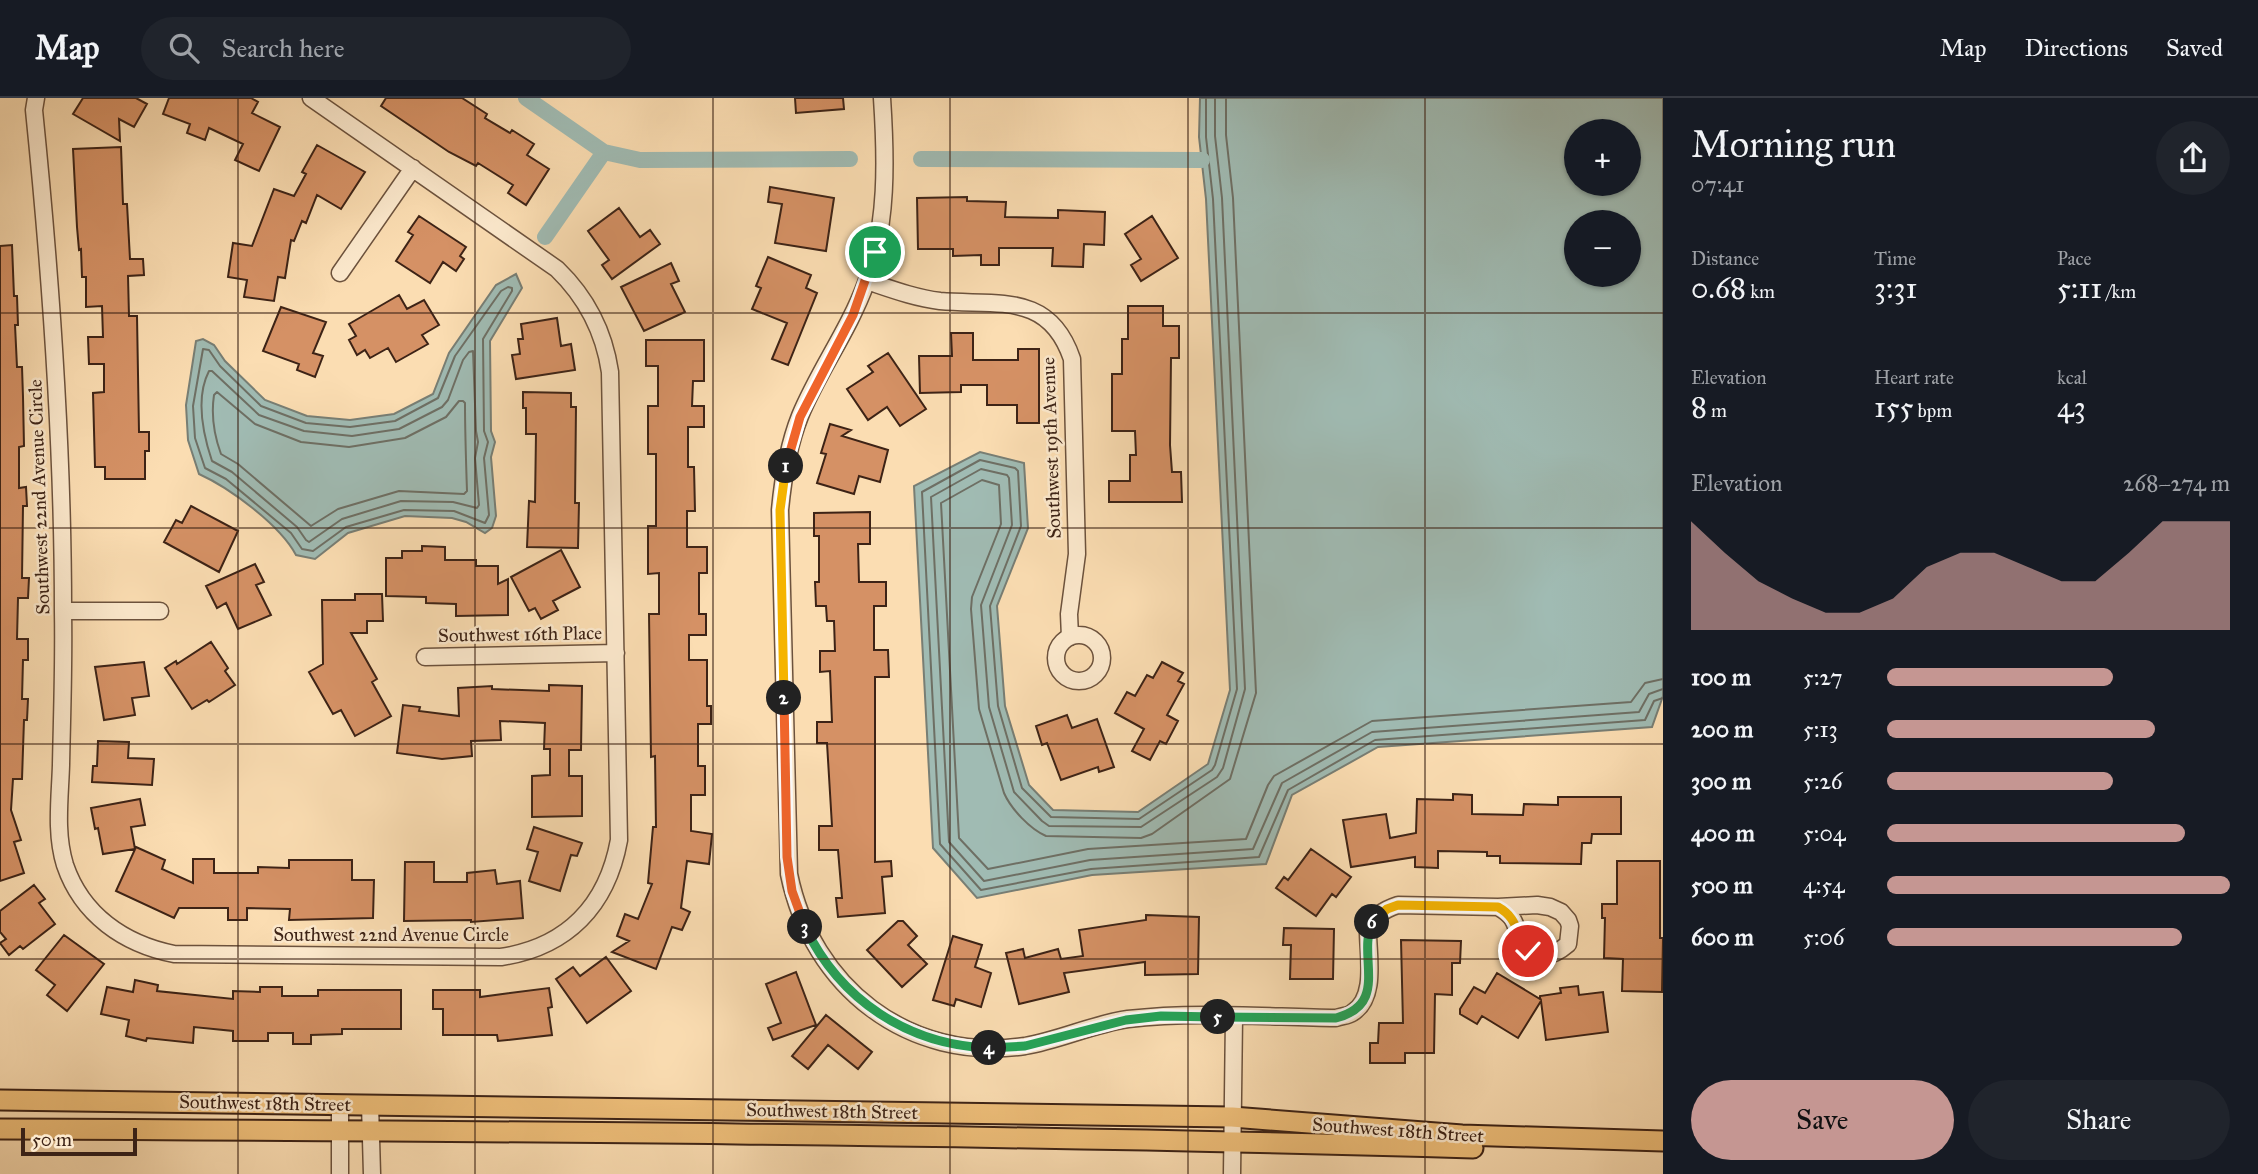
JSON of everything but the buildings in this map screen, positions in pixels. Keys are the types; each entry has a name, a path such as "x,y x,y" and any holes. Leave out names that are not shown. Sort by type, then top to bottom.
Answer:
{"main road":[{"name":"Southwest 18th Street","path":"0,1100 1232,1117 1462,1135 1663,1141"},
{"name":"Southwest 18th Street","path":"0,1129 340,1130 1232,1142 1663,1154"}],"street":[{"name":"Southwest 22nd Avenue Circle","path":"36,98 34,110 56,360 64,611 59,831 65,863 75,886 88,906 112,929 143,946 174,954 501,957 533,950 562,935 581,920 605,887 616,856 620,824 608,355 598,324 579,293 557,269 311,98"},
{"path":"883,98 883,203 879,236 867,281 853,315 800,417 783,478 780,510 787,857 797,907 810,938 828,967 851,992 878,1014 924,1036 957,1045 991,1048 1041,1042 1092,1027 1161,1016 1336,1018 1351,1014 1363,1003 1368,988 1368,932 1371,923 1377,915 1398,905 1537,905 1561,912 1570,926 1568,944 1549,956 1538,956 1528,951 1513,919 1498,907"},
{"path":"340,273 413,168"},
{"name":"Southwest 19th Avenue","path":"867,281 937,301 1018,304 1047,318 1063,337 1072,359 1077,554 1069,614 1070,637"},
{"path":"64,611 160,611"},
{"name":"Southwest 16th Place","path":"425,657 616,653"},
{"path":"1232,1174 1234,1017"},
{"path":"340,1104 340,1174"},
{"path":"370,1104 372,1174"}],"water":[{"path":"1200,98 1663,98 1663,696 1652,727 1378,747 1292,795 1266,864 1092,875 977,898 933,848 914,486 980,452 1024,463 1028,528 997,606 1005,706 1029,785 1053,810 1138,812 1208,764 1230,690 1206,199 1199,137"},
{"path":"516,274 522,288 490,341 491,431 495,442 491,457 496,516 492,528 485,533 466,522 452,518 405,516 348,533 315,559 296,555 289,543 253,508 199,474 188,440 186,405 196,341 203,339 214,345 225,361 265,400 307,416 350,420 394,414 433,394 449,353 496,285"}],"waterway":[{"path":"526,98 604,152 640,160 850,159"},
{"path":"545,237 604,152"},
{"path":"921,159 1202,160"}],"route":[{"path":"875,252 853,315 800,417 783,478 780,510 789,874 797,907 810,938 839,980 864,1004 908,1030 957,1045 991,1048 1025,1046 1092,1027 1161,1016 1336,1018 1351,1014 1363,1003 1368,988 1368,932 1371,923 1377,915 1398,905 1498,907 1513,919 1528,951"}]}
